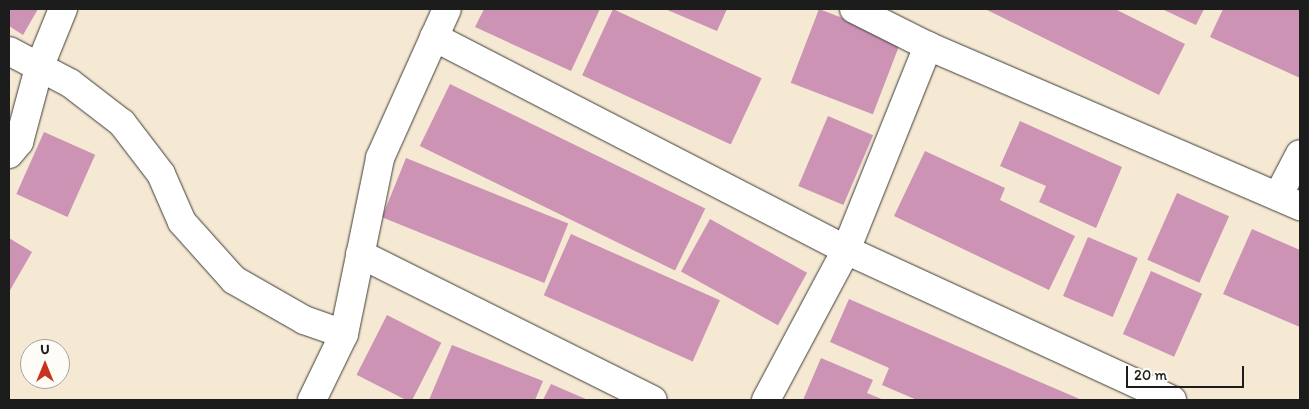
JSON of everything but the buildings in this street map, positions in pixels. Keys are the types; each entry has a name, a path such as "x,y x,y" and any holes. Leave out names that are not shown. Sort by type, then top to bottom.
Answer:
{"street":[{"path":"9,154 19,142 39,68 63,9"},
{"path":"312,400 344,334 380,158 447,9"},
{"path":"854,9 928,46 1289,201 1300,154"},
{"path":"434,37 846,250 1172,400"},
{"path":"766,400 846,250 928,46"},
{"path":"9,51 70,84 122,123 162,174 182,222 234,280 304,320 344,334"},
{"path":"360,254 653,400"}]}
